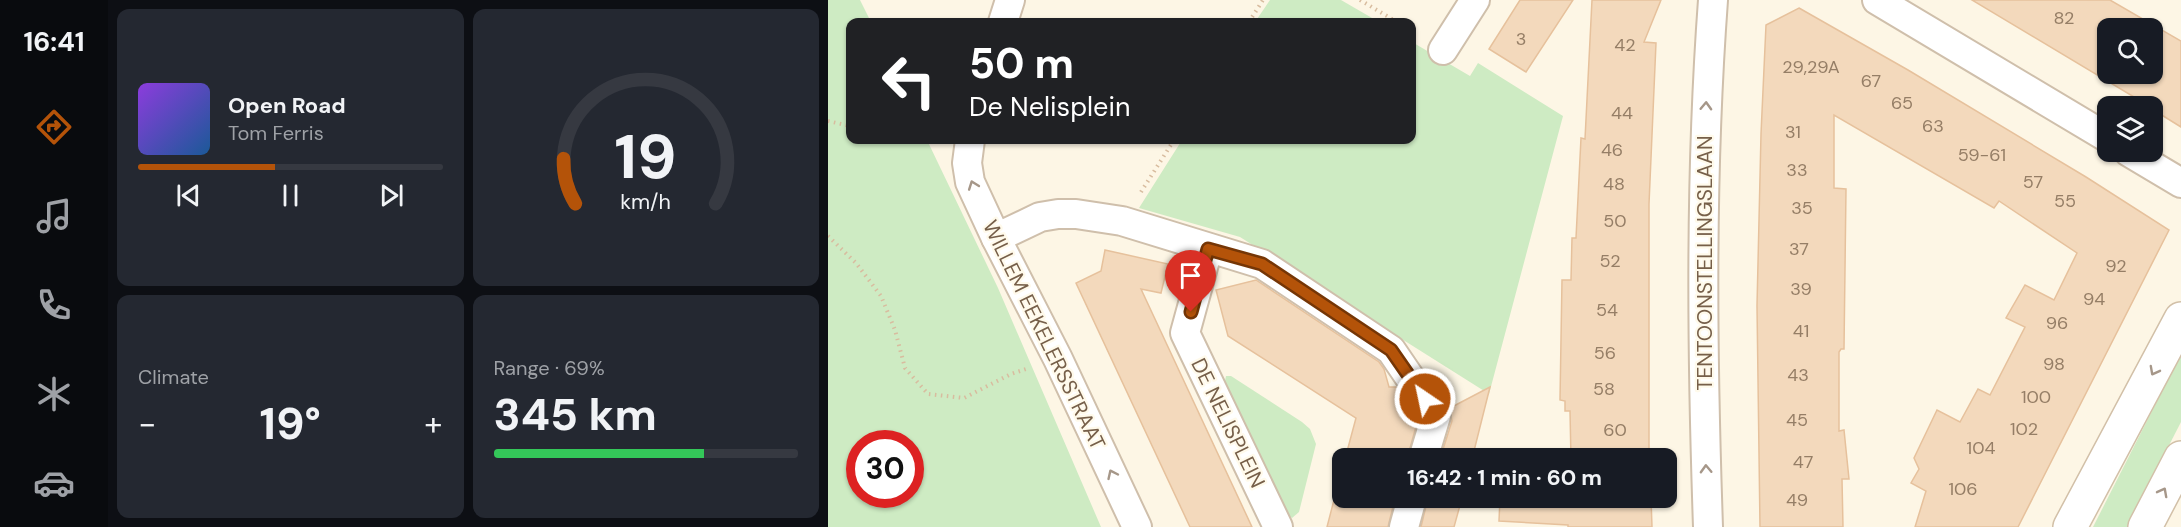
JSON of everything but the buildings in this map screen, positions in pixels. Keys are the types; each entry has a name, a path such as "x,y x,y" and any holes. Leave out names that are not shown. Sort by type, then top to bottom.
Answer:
{"street":[{"path":"1004,18 1010,0"},
{"path":"1443,50 1475,0"},
{"name":"TENTOONSTELLINGSLAAN","path":"1708,527 1703,371 1702,219 1713,0"},
{"path":"1877,0 2097,131"},
{"name":"WILLEM EEKELERSSTRAAT","path":"969,144 967,163 970,182 1058,359 1137,527"},
{"path":"2146,162 2181,183"},
{"path":"996,238 1040,217 1076,214 1122,221 1262,264 1391,350 1436,416 1426,448"},
{"name":"DE NELISPLEIN","path":"1208,249 1185,333 1278,527"},
{"path":"2070,527 2181,319"},
{"path":"2145,527 2181,458"},
{"path":"1404,527 1409,508"}],"path":[{"path":"1252,18 1263,0"},
{"path":"1360,0 1390,18"},
{"path":"828,121 846,125"},
{"path":"1122,221 1171,144"},
{"path":"828,236 856,263 880,296 895,330 906,368 928,394 964,398 1011,374 1058,359"}],"green space":[{"path":"828,0 860,0 869,18 846,18 846,144 929,144 998,288 1101,527 828,527"},
{"path":"1270,0 1341,0 1372,18 1258,18"},
{"path":"1416,44 1470,76 1478,63 1563,116 1489,394 1240,237 1139,208 1179,144 1416,144"},
{"path":"2181,354 2181,422 2127,527 2093,527"},
{"path":"1226,376 1231,376 1310,429 1316,444 1299,512 1292,518 1288,515 1225,381"}],"route":[{"path":"1191,312 1208,249 1262,264 1391,350 1425,399"}]}
